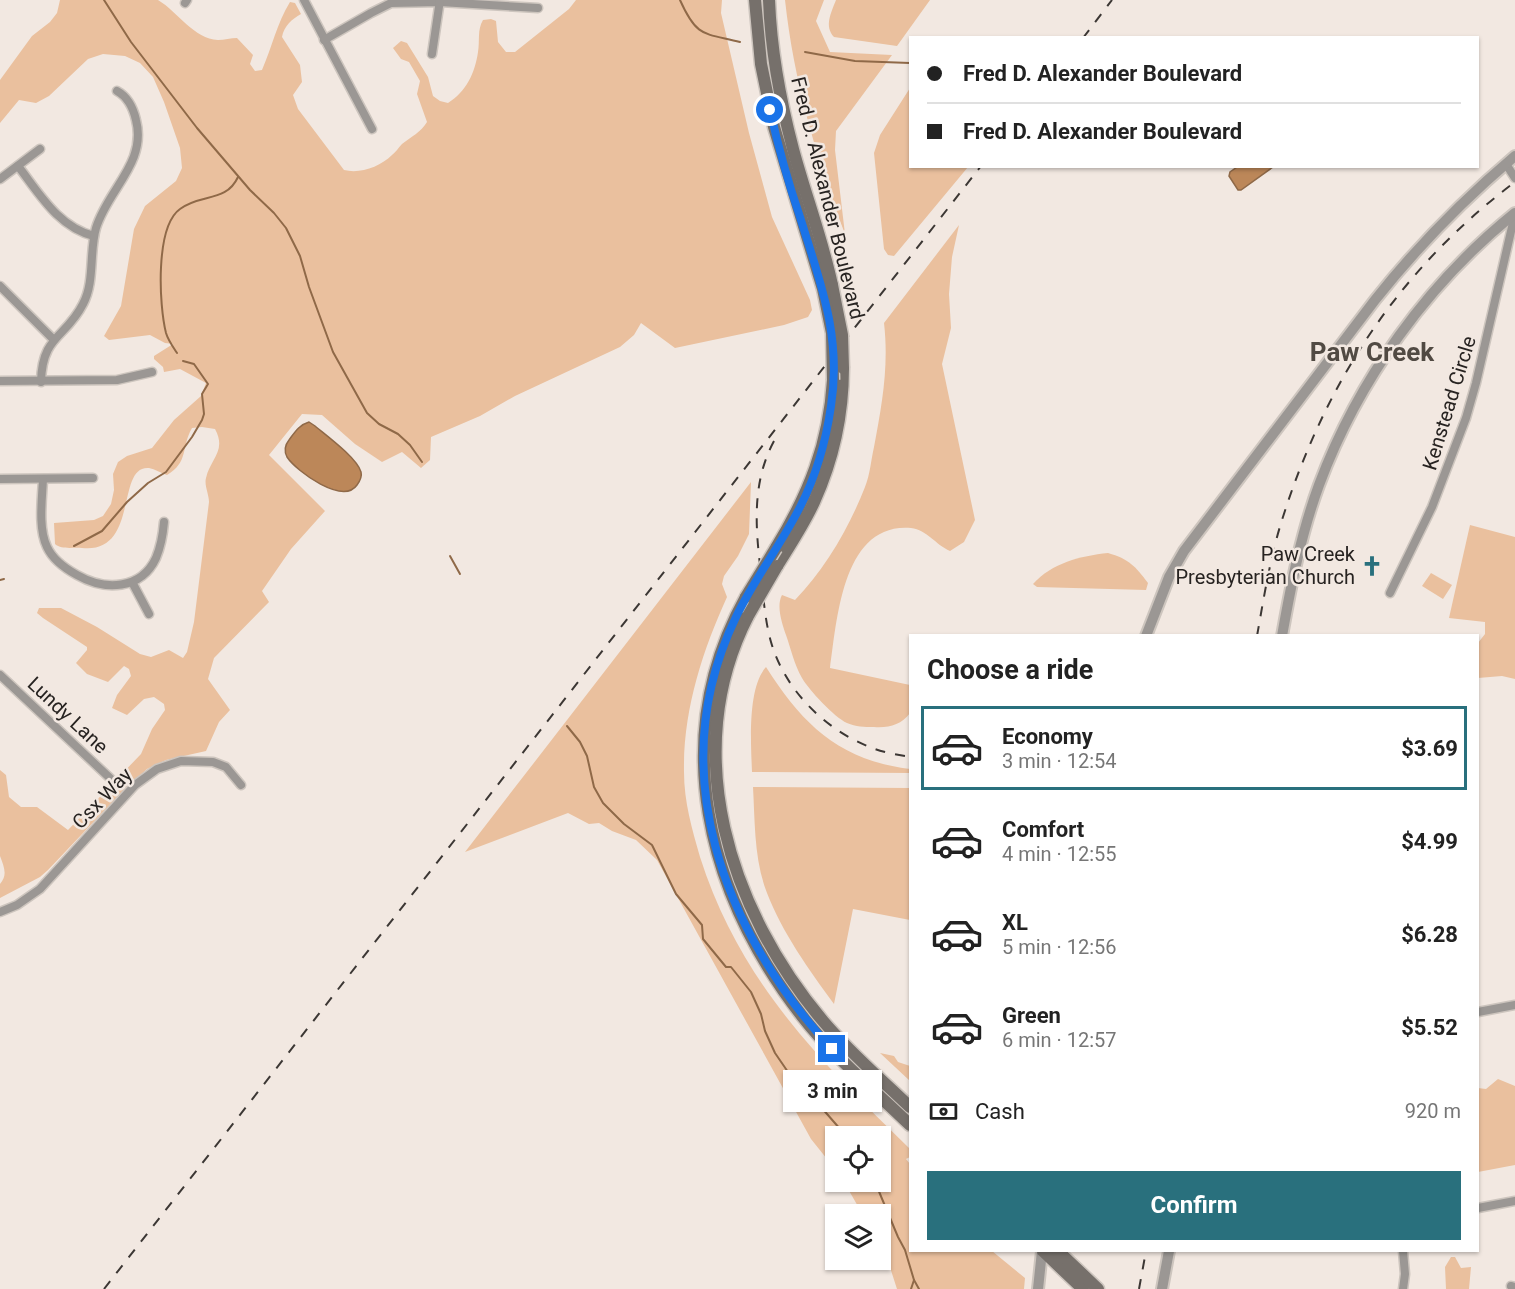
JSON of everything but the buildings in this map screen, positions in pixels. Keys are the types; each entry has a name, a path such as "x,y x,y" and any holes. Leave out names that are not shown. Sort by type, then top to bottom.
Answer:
{"main road":[{"name":"Fred D. Alexander Boulevard","path":"754,0 761,64 774,127 828,287 833,381 827,429 816,470 801,506 746,597 728,634 713,679 704,730 704,790 713,843 735,902 753,940 792,1002 832,1049 909,1124"},
{"name":"Fred D. Alexander Boulevard","path":"769,0 773,54 786,121 842,335 841,406 825,473 808,514 748,616 736,642 718,720 717,784 721,816 734,867 757,920 779,961 799,991 830,1029 909,1106"},
{"path":"1043,1252 1083,1289"},
{"path":"1059,1252 1098,1289"}],"street":[{"path":"303,0 372,129"},
{"path":"324,40 370,12 390,3 440,1 538,8"},
{"path":"432,54 440,1"},
{"path":"41,382 44,356 54,339 71,321 86,298 94,236 106,204 130,168 138,147 138,126 135,115 129,101 117,91"},
{"path":"0,178 40,149"},
{"path":"1147,634 1169,577 1195,536 1404,263 1442,223 1515,156"},
{"path":"1506,164 1515,178"},
{"path":"18,165 56,215 75,229 94,236"},
{"path":"1282,634 1302,540 1319,486 1360,397 1386,355 1432,293 1470,252 1515,214"},
{"name":"Kenstead Circle","path":"1390,593 1432,507 1466,418 1515,214"},
{"path":"0,286 54,339"},
{"path":"0,381 117,380 152,372"},
{"path":"0,478 93,478"},
{"path":"43,478 44,536 47,547 57,560 72,572 95,584 119,586 132,582 145,573 156,559 165,522"},
{"path":"132,582 149,614"},
{"name":"Lundy Lane","path":"0,675 112,780"},
{"name":"Csx Way","path":"0,912 17,905 40,889 135,785 156,769 181,761 213,762 226,767 241,785"},
{"path":"1479,1012 1515,1005"},
{"path":"1479,1208 1515,1201"},
{"path":"1038,1289 1042,1252"},
{"path":"1162,1289 1169,1252"},
{"path":"1403,1252 1405,1274 1403,1289"}],"shaded area":[{"path":"60,0 158,0 201,35 218,40 237,38 253,55 250,64 255,71 262,70 285,10 290,2 295,3 301,14 289,23 282,37 300,65 302,82 293,95 298,109 344,170 357,171 382,163 419,132 427,122 417,94 420,81 409,62 401,59 393,48 401,41 407,43 428,77 433,96 448,103 465,88 472,74 477,60 479,32 483,20 496,21 498,42 506,52 515,52 569,9 576,0 722,0 721,13 749,133 772,217 810,300 812,310 808,317 784,325 675,348 641,323 634,335 620,347 515,396 480,416 431,437 430,460 421,468 402,452 382,462 355,444 322,415 302,414 269,455 325,511 291,549 262,591 269,602 214,658 208,679 230,710 219,722 206,751 166,760 147,769 48,870 40,877 0,898 0,884 5,874 0,856 0,770 6,775 9,797 21,807 37,807 68,830 141,754 152,729 165,710 164,704 154,697 144,699 127,715 112,708 117,695 131,676 129,669 124,666 108,682 87,674 76,663 87,647 43,618 37,613 39,608 61,608 140,654 151,657 169,650 183,658 187,652 194,622 209,502 206,478 219,443 215,429 192,428 182,459 174,470 167,475 149,468 139,471 132,480 120,525 112,538 100,546 82,548 61,547 55,544 54,523 94,520 103,516 111,504 114,490 113,474 118,462 127,456 152,448 174,420 201,396 206,383 180,369 164,372 163,367 154,359 154,356 173,344 165,343 150,335 109,340 104,336 121,306 134,229 145,206 176,181 182,168 180,148 153,77 140,63 125,56 103,54 88,59 49,96 36,103 19,100 0,123 0,80 32,36 50,22 57,13"},
{"path":"785,0 824,0 816,21 830,52 892,55 836,131 835,150 845,234 800,90"},
{"path":"836,0 930,0 897,46 834,37 829,24"},
{"path":"909,90 909,168 967,168 894,256 888,255 884,249 874,153 880,135"},
{"path":"1236,168 1272,168 1241,190 1238,190 1229,176"},
{"path":"959,225 952,257 949,294 951,328 942,364 975,520 964,542 950,551 917,529 888,530 870,541 857,557 847,578 836,625 830,668 909,685 909,714 899,723 879,727 847,723 835,715 816,696 802,678 783,625 780,599 782,595 795,600 816,575 852,518 865,487 884,385 884,323"},
{"path":"309,422 341,448 358,466 361,472 360,479 357,485 350,490 331,489 320,484 300,471 287,457 285,450 288,442 300,427"},
{"path":"751,482 749,534 738,556 724,576 722,584 727,597 702,660 691,704 684,772 685,794 691,826 717,902 737,943 760,981 814,1050 887,1126 825,1126 825,1156 811,1139 657,860 636,840 612,831 599,823 589,824 568,813 465,852"},
{"path":"1470,525 1515,537 1515,679 1502,676 1479,678 1479,642 1485,634 1485,622 1449,618"},
{"path":"1108,553 1121,558 1135,568 1148,583 1146,590 1037,587 1033,584 1049,571 1067,562"},
{"path":"1431,573 1452,585 1443,599 1422,586"},
{"path":"766,667 794,706 809,722 843,748 885,764 909,769 909,773 752,772 751,717 760,676"},
{"path":"753,787 909,788 909,920 853,909 834,1004 788,936 773,908 757,854"},
{"path":"880,1053 894,1056 898,1062 909,1066 909,1080"},
{"path":"1498,1079 1515,1086 1515,1165 1479,1172 1479,1088 1486,1089"},
{"path":"891,1130 909,1148 909,1158 906,1159 909,1163 909,1252 993,1252 1025,1278 1024,1289 897,1289 891,1270 891,1204 857,1204 850,1192 891,1192"},
{"path":"1451,1257 1455,1257 1461,1268 1471,1267 1469,1289 1446,1289 1445,1267"}],"waterway":[{"path":"104,0 131,42 197,128 286,228 300,256 333,352 367,413 379,424 398,434 410,445 422,462"},
{"path":"680,0 697,28 710,35 740,42"},
{"path":"805,52 855,61 909,63"},
{"path":"177,353 166,333 162,304 161,267 166,232 172,218 180,209 188,204 227,191 238,177"},
{"path":"74,546 102,531 127,502 148,483 166,472 192,437 204,414 202,394 208,384 194,364 183,361"},
{"path":"450,556 460,574"},
{"path":"0,580 4,579"},
{"path":"567,726 580,742 587,756 594,787 603,803 624,824 652,845 676,894 702,925 703,939 726,967 731,967 751,992 775,1053 788,1072 837,1126"},
{"path":"879,1192 905,1250 919,1289"},
{"path":"911,1289 914,1280"}],"railway":[{"path":"1085,36 1112,0"},
{"path":"104,1289 979,168"},
{"path":"1257,634 1282,520 1320,422 1344,376 1371,332 1436,252 1473,216 1515,182"},
{"path":"774,441 762,471 757,517 765,613 771,642 778,660 797,693 825,721 857,742 909,757"},
{"path":"1139,1289 1146,1252"}],"place":[{"name":"Paw Creek Presbyterian Church","path":"1372,566"}],"district":[{"name":"Paw Creek","path":"1372,352"}],"route":[{"path":"770,110 780,154 817,266 827,307 833,345 832,403 816,470 801,506 736,616 713,679 704,730 704,790 713,843 745,925 778,983 803,1018 832,1049"}]}
